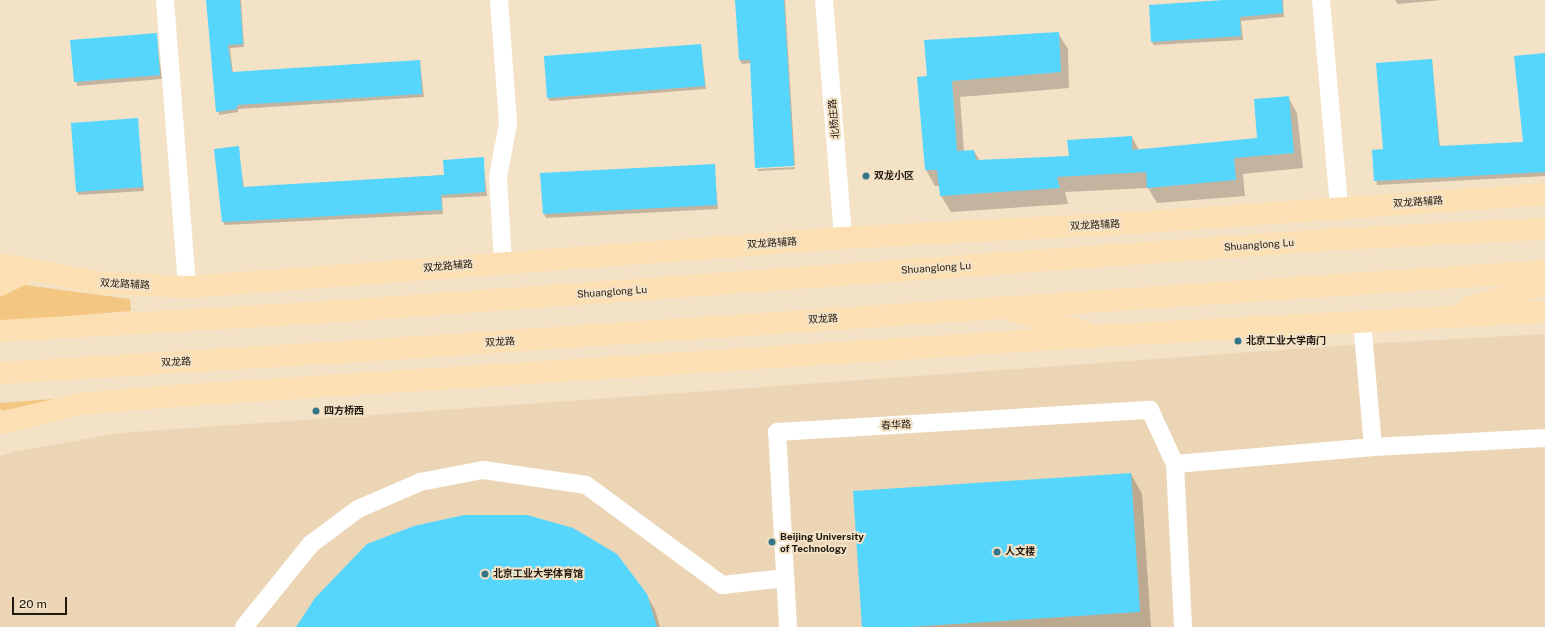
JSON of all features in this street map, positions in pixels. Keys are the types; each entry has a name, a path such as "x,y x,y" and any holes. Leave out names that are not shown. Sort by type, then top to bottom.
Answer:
{"main road":[{"name":"双龙路辅路","path":"0,264 101,283 187,287 503,262 843,238 1146,222 1339,206 1545,194"},
{"name":"Shuanglong Lu","path":"0,332 326,312 1331,240 1545,229"},
{"path":"0,285 29,270"},
{"path":"999,306 1545,271"},
{"path":"1438,317 1545,284"},
{"path":"999,306 1098,336"},
{"name":"双龙路","path":"0,373 331,354 999,306"},
{"path":"2,420 79,404 180,395 1098,336 1545,312"}],"street":[{"path":"165,0 187,287"},
{"path":"498,0 508,124 498,177 503,262"},
{"name":"北杨庄路","path":"824,0 843,238"},
{"path":"1321,0 1339,206"},
{"path":"0,272 29,270"},
{"path":"1362,321 1373,447"},
{"name":"春华路","path":"788,627 777,432 1150,410 1175,464"},
{"path":"1183,627 1175,464 1373,447 1545,438"},
{"path":"244,627 311,544 358,509 420,482 483,470 586,485 722,584 785,578"}],"shaded area":[{"path":"25,285 130,299 131,311 0,322 0,294 10,287"},
{"name":"Beijing University of Technology","path":"1545,334 1545,627 0,627 0,456 17,451 120,433 1364,344"},
{"path":"105,395 6,413 0,409 0,403"}],"building":[{"path":"206,0 240,0 243,44 228,45 232,72 420,60 422,94 237,105 237,109 216,112"},
{"path":"735,0 784,0 794,166 755,168 750,60 739,60"},
{"path":"1224,0 1282,0 1283,13 1240,17 1241,36 1151,42 1149,5"},
{"path":"1059,32 1061,72 952,81 957,151 974,150 976,160 1069,156 1067,140 1132,136 1132,150 1257,138 1254,99 1289,96 1294,153 1234,158 1236,180 1147,188 1146,172 1057,177 1060,188 940,196 937,170 925,170 917,77 927,76 924,40"},
{"path":"157,33 160,75 74,82 70,40"},
{"path":"701,44 705,86 547,98 544,56"},
{"path":"1545,53 1545,172 1374,181 1372,150 1383,149 1376,63 1432,59 1439,146 1523,142 1514,56"},
{"path":"138,118 143,187 76,192 71,123"},
{"path":"239,146 243,187 444,175 443,160 484,157 485,192 441,195 442,210 222,222 214,149"},
{"path":"715,164 717,205 543,214 540,173"},
{"name":"人文楼","path":"1131,473 1140,612 908,627 862,627 853,491"},
{"name":"北京工业大学体育馆","path":"464,515 527,515 573,528 617,554 647,594 657,627 296,627 315,598 367,544 414,526"}],"place":[{"name":"双龙小区","path":"866,176"},
{"name":"北京工业大学南门","path":"1238,341"},
{"name":"四方桥西","path":"316,411"},
{"name":"Beijing University of Technology","path":"772,542"},
{"name":"人文楼","path":"997,552"},
{"name":"北京工业大学体育馆","path":"485,574"}]}
